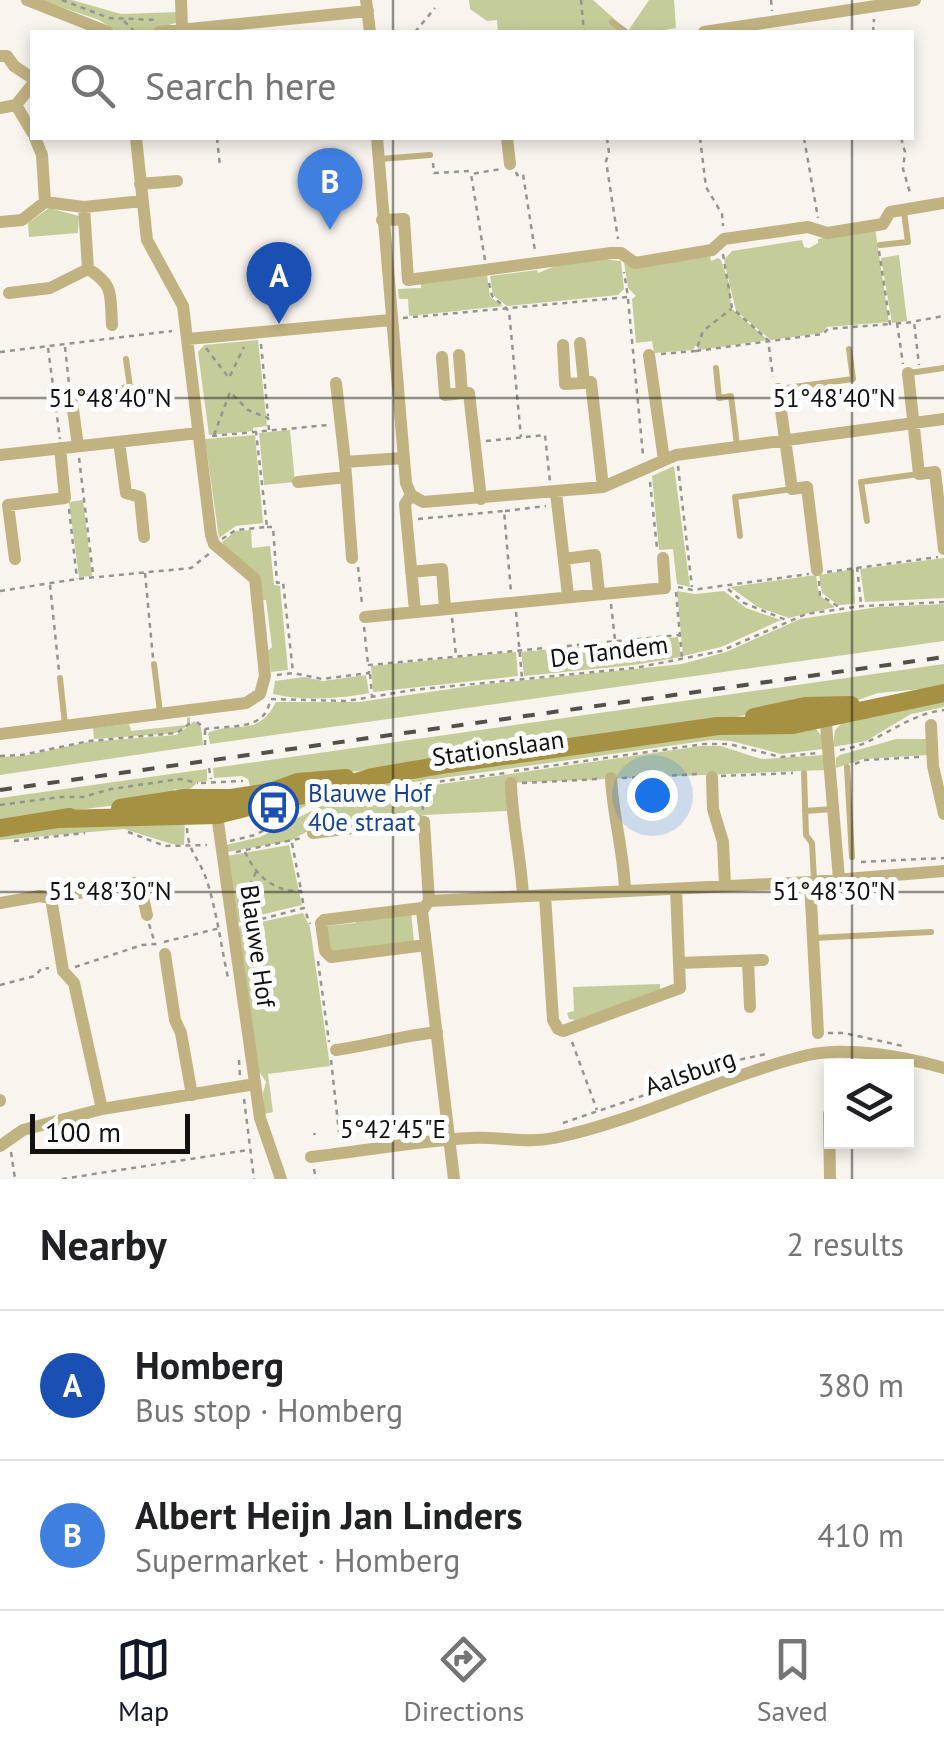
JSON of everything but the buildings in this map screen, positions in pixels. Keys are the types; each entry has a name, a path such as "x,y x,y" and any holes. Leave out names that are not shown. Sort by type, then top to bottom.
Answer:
{"street":[{"path":"27,0 103,30"},
{"path":"181,0 182,24"},
{"path":"717,30 915,0"},
{"path":"166,30 182,24 367,6"},
{"path":"0,56 8,56 30,80"},
{"path":"0,108 16,105 30,85"},
{"path":"16,105 30,128"},
{"path":"36,140 42,155 45,202"},
{"path":"0,734 246,703 265,697 255,579 215,545 192,336 183,306 147,240 136,140"},
{"path":"377,140 406,483 412,495 423,502 555,497 603,487 671,458 737,445 944,419"},
{"path":"507,140 510,164"},
{"path":"140,184 177,181"},
{"path":"0,222 22,220 45,202 84,207 142,201"},
{"path":"382,220 404,220 408,280 621,253 635,263 712,250 724,239 808,227 827,233 883,224 890,212 944,203"},
{"path":"84,207 88,269"},
{"path":"9,293 50,288 88,269"},
{"path":"88,269 104,278 110,288 117,332"},
{"path":"192,336 390,320"},
{"path":"580,344 584,383"},
{"path":"563,346 566,384 591,382 603,487"},
{"path":"459,355 462,394"},
{"path":"650,355 671,458"},
{"path":"442,356 445,395 470,393 482,499"},
{"path":"914,372 919,474 936,472 944,552"},
{"path":"336,383 352,558"},
{"path":"778,389 792,489 807,487 818,572"},
{"path":"72,395 78,446"},
{"path":"0,456 203,435"},
{"path":"119,442 126,493 140,497 144,537"},
{"path":"15,558 8,505 65,498 61,448"},
{"path":"344,462 403,458"},
{"path":"298,482 346,478"},
{"path":"412,495 405,504 415,611"},
{"path":"555,497 568,595"},
{"path":"564,559 595,555 605,592"},
{"path":"365,617 665,588 662,558"},
{"path":"411,572 442,569 448,608"},
{"name":"Stationslaan","path":"2,835 61,819 185,798 324,792 372,777 718,726 789,708 825,714 888,694 943,699"},
{"path":"825,714 839,879"},
{"path":"931,725 933,766 944,814"},
{"path":"712,777 713,809 723,842 725,886"},
{"path":"611,778 614,823 624,853 625,891"},
{"path":"511,783 522,896"},
{"name":"Stationslaan","path":"61,819 186,818 215,798"},
{"name":"Blauwe Hof","path":"215,798 226,927 248,1085 280,1179"},
{"path":"313,833 424,822 426,945 454,1179"},
{"path":"426,945 331,957 324,952 321,924 324,920 426,905 522,896 812,882 944,871"},
{"path":"812,882 818,1033"},
{"path":"0,903 134,883 141,888 147,915"},
{"path":"544,895 553,1020 558,1029 568,1029 680,988 676,888"},
{"path":"51,898 63,971 74,983 102,1110"},
{"path":"165,954 192,1094"},
{"path":"679,963 756,961 750,1007"},
{"path":"336,1050 366,1046 391,1037 437,1032"},
{"name":"Aalsburg","path":"311,1156 477,1137 526,1142 552,1139 810,1054 892,1056 944,1068"},
{"path":"3,1138 102,1110 248,1085"},
{"path":"829,1149 830,1179"}],"lane":[{"path":"612,22 623,30"},
{"path":"379,159 430,155"},
{"path":"880,245 908,242 908,209"},
{"path":"778,389 852,379 849,349"},
{"path":"72,395 130,387 126,359"},
{"path":"716,368 719,398 731,396 737,445"},
{"path":"914,372 944,368"},
{"path":"868,521 862,482 919,474"},
{"path":"740,536 735,497 792,489"},
{"path":"154,664 160,712"},
{"path":"60,678 65,724"},
{"path":"847,767 852,860"},
{"path":"804,773 812,882"},
{"path":"804,810 849,796"},
{"path":"812,938 931,932"}],"path":[{"path":"62,0 109,18 182,24"},
{"path":"581,0 584,30"},
{"path":"417,30 435,8"},
{"path":"123,20 132,30"},
{"path":"216,140 220,167"},
{"path":"607,140 606,161 628,297 646,468 662,558"},
{"path":"700,140 706,187 722,214 723,264 731,285 732,308 768,341 774,387 778,389"},
{"path":"804,140 818,221 816,229"},
{"path":"900,140 908,209"},
{"path":"430,155 434,173 470,170 492,296 507,308 521,437"},
{"path":"471,174 515,167 517,175 523,174 538,265"},
{"path":"875,225 890,324"},
{"path":"390,320 628,297"},
{"path":"696,351 702,331 732,308"},
{"path":"650,355 944,316"},
{"path":"898,323 903,369 914,372 914,322"},
{"path":"0,352 117,332 192,336 229,378 253,333"},
{"path":"253,333 269,430"},
{"path":"64,344 72,395"},
{"path":"48,346 61,448"},
{"path":"203,435 230,392 248,410 268,418"},
{"path":"203,435 340,424"},
{"path":"256,432 267,528"},
{"path":"406,520 504,512 555,497 545,435 475,442"},
{"path":"78,446 93,577"},
{"path":"671,458 692,590"},
{"path":"65,498 78,579"},
{"path":"504,512 522,678"},
{"path":"0,590 194,568 236,530 273,527 277,583 283,582 293,673"},
{"path":"682,660 676,587 692,590 726,586 944,552"},
{"path":"857,568 862,606"},
{"path":"818,572 820,595 840,608"},
{"path":"145,574 154,664"},
{"path":"50,583 60,678"},
{"path":"726,586 744,602 788,620"},
{"path":"605,592 615,641"},
{"name":"De Tandem","path":"265,697 347,700 522,678 579,675 722,650 788,620 840,608 944,602"},
{"path":"448,608 456,657"},
{"path":"372,696 368,665 680,635"},
{"path":"266,676 293,673 322,679 370,672"},
{"path":"205,729 260,721 268,713 265,697"},
{"name":"Stationslaan","path":"409,786 704,744 729,744 780,756 828,751 866,744 943,699"},
{"path":"0,756 89,741 177,734 194,720 205,729 206,746"},
{"path":"209,768 215,798"},
{"path":"0,805 83,797 180,779 199,784 215,798"},
{"path":"185,798 199,784"},
{"path":"422,784 424,822"},
{"path":"195,859 255,835 302,810"},
{"path":"186,818 188,847 205,874 226,927 230,990"},
{"path":"2,835 99,832"},
{"path":"126,832 165,846 245,850 292,842 313,833"},
{"path":"292,842 304,908 312,929"},
{"path":"245,850 268,883 280,889 301,891"},
{"path":"852,860 944,858"},
{"path":"256,920 249,884 257,871"},
{"path":"0,985 35,976 49,967 57,973 154,942 304,908"},
{"path":"147,915 154,942"},
{"path":"316,956 339,1132"},
{"path":"568,1029 597,1112"},
{"path":"238,1048 248,1085 254,1179"},
{"path":"556,1125 686,1081 702,1068 774,1052"},
{"path":"322,1076 333,1075"},
{"path":"3,1138 15,1179"},
{"path":"62,1179 250,1150"}],"green space":[{"path":"41,0 72,0 121,14 179,12 178,22 153,30 115,30 99,20"},
{"path":"469,0 593,0 627,30 498,30 497,20 487,21 470,9"},
{"path":"649,0 674,0 676,28 629,30"},
{"path":"49,208 79,216 78,233 29,237 28,223"},
{"path":"875,228 889,322 827,327 822,333 771,340 736,311 724,260 732,251 802,240 804,247 809,248 818,239"},
{"path":"710,254 711,261 721,260 730,286 731,308 768,340 699,350 696,345 693,350 654,353 652,341 636,343 632,299 636,296 628,288 624,262"},
{"path":"899,255 907,321 892,323 881,258"},
{"path":"567,261 621,261 624,289 618,295 507,306 493,295 490,276 537,270 538,273"},
{"path":"487,275 490,297 503,306 409,316 408,299 399,299 398,289 421,288 421,282"},
{"path":"258,340 267,426 209,435 198,352 204,345"},
{"path":"290,430 295,482 264,485 259,433"},
{"path":"255,435 263,523 236,526 219,538 205,439"},
{"path":"674,466 690,587 677,584 673,549 659,550 652,476"},
{"path":"83,500 92,576 79,577 69,502"},
{"path":"251,530 252,548 270,546 274,585 280,586 288,670 271,672 266,600 262,600 222,542 236,531"},
{"path":"944,558 944,598 865,602 860,569"},
{"path":"854,569 855,604 838,605 822,593 819,575"},
{"path":"816,575 819,595 835,607 789,618 758,607 730,587"},
{"path":"677,591 724,591 746,608 781,620 721,647 683,656"},
{"path":"944,604 944,641 210,744 208,733 254,725 276,702 359,702 682,664 726,652 800,619 878,607"},
{"path":"678,637 681,657 524,676 521,652"},
{"path":"516,652 518,676 373,692 371,666"},
{"path":"944,664 944,687 799,704 721,720 302,779 252,792 248,779 242,776 214,778 213,768"},
{"path":"366,675 369,693 321,698 273,694 275,681 304,677 323,681"},
{"path":"944,700 944,707 911,714 866,741 833,747 835,730 845,720"},
{"path":"190,717 190,725 175,733 94,739 93,728 129,724 131,731 187,725"},
{"path":"194,721 201,727 203,745 0,775 0,757 88,742 176,735"},
{"path":"737,729 816,729 822,736 823,749 781,754 711,740 364,789 313,802 264,828 256,823 254,812 410,776"},
{"path":"896,739 927,739 928,755 863,759 836,768 840,755"},
{"path":"721,746 761,759 824,755 825,770 507,783 507,811 424,815 308,831 290,841 227,852 226,845 260,837 327,803"},
{"path":"207,769 207,781 198,782 187,792 174,789 173,794 163,799 0,820 0,798"},
{"path":"185,821 184,845 124,829 0,840 0,833 50,827"},
{"path":"289,845 302,905 256,916 251,900 254,917 237,923 227,856"},
{"path":"411,911 414,942 329,952 326,926"},
{"path":"303,913 310,927 330,1066 268,1074 273,1112 264,1114 266,1082 258,1070 237,927"},
{"path":"660,984 660,990 576,1020 569,1019 567,1013 574,1011 573,987"}],"railway":[{"path":"0,790 944,657"}],"place":[{"name":"Albert Heijn Jan Linders","path":"330,230"},
{"name":"Homberg","path":"279,324"},
{"name":"Blauwe Hof 40e straat","path":"273,807"}]}
